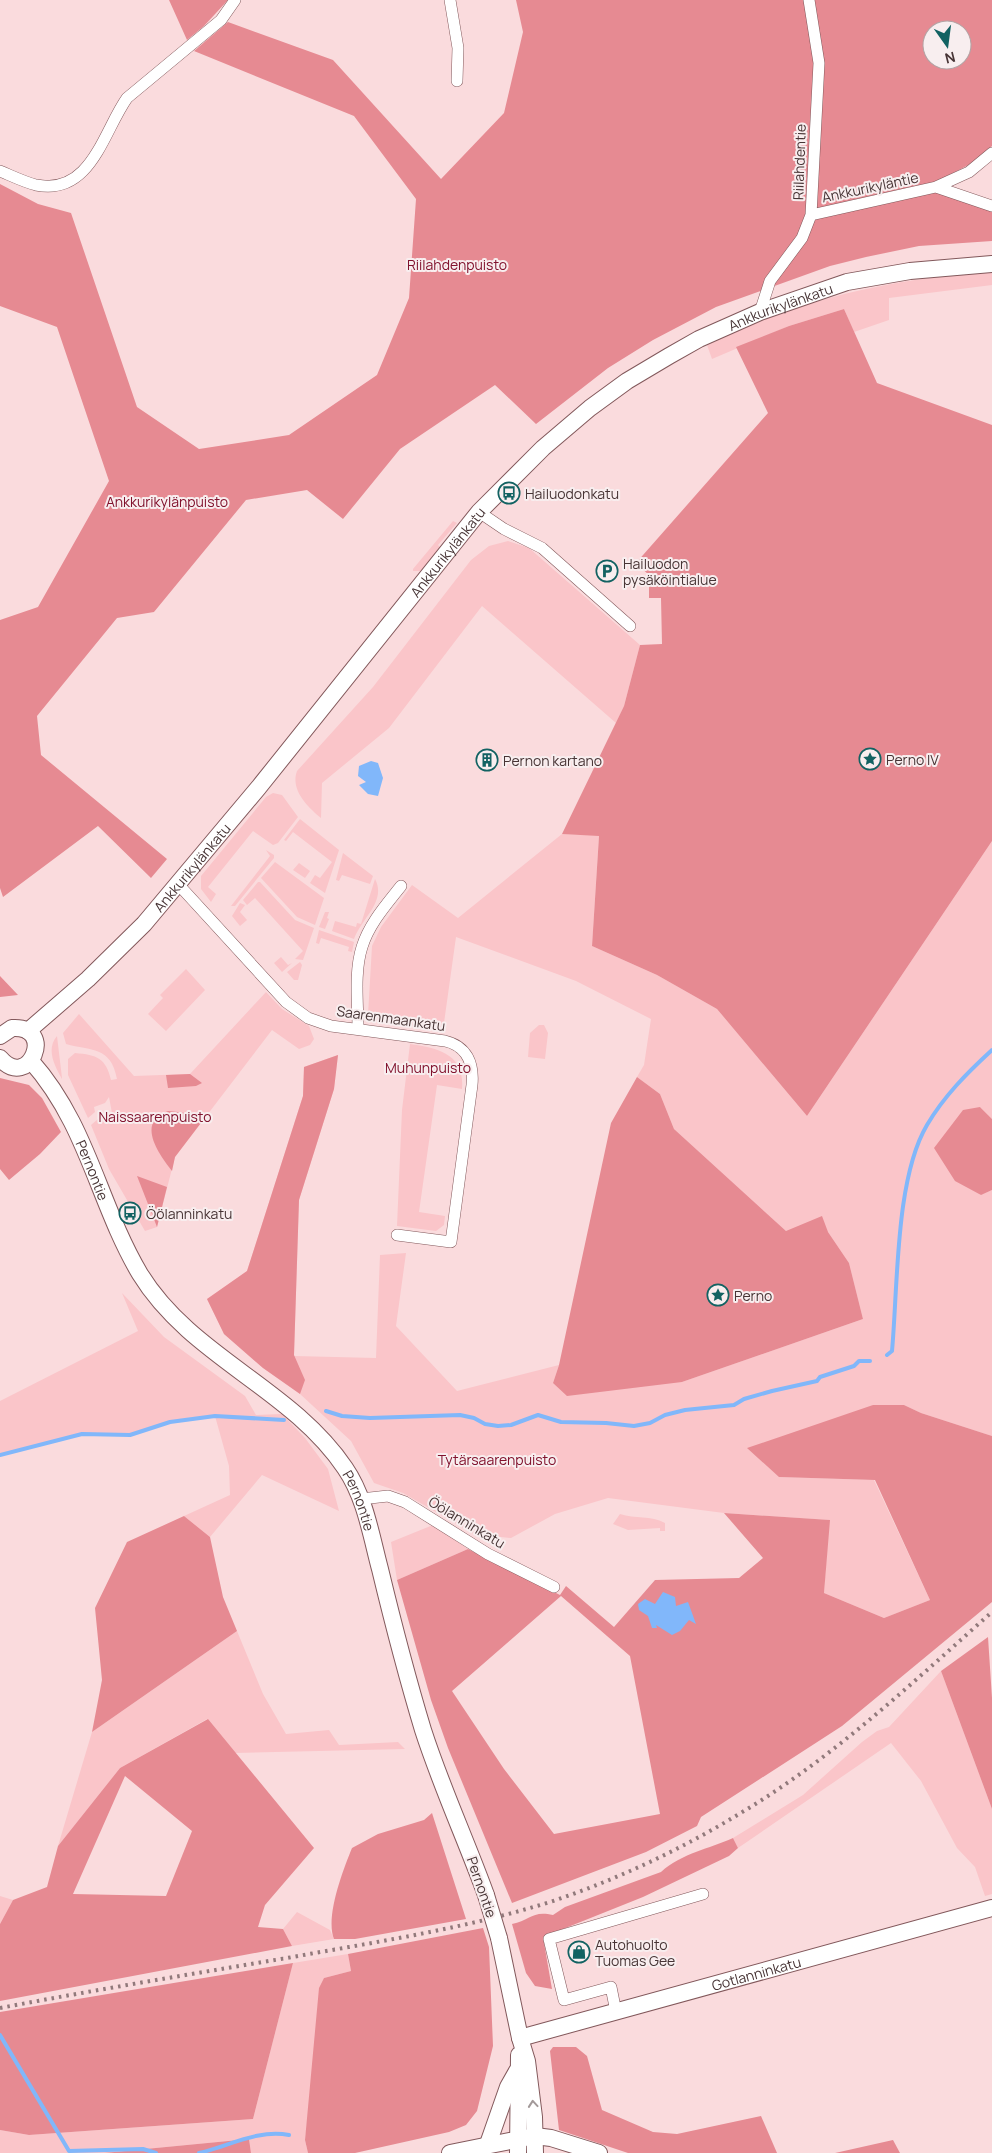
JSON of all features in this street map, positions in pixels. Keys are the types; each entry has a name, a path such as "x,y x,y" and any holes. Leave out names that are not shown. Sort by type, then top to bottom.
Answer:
{"street":[{"path":"0,171 35,185 48,186 73,178 96,157 116,113 127,98 221,20 235,0"},
{"path":"450,0 458,48 457,81"},
{"name":"Riilahdentie","path":"760,312 770,281 802,238 812,215 819,63 809,0"},
{"path":"936,187 969,172 992,153"},
{"name":"Ankkurikyläntie","path":"812,215 936,187 992,206"},
{"name":"Ankkurikylänkatu","path":"28,1031 118,952 178,884 479,512 542,448 590,408 627,381 699,339 760,312 847,282 910,271 992,264"},
{"path":"479,512 504,529 542,548 630,626"},
{"name":"Saarenmaankatu","path":"178,884 293,1008 308,1018 331,1026 358,1028 455,1043 467,1057 473,1073 452,1242 397,1235"},
{"path":"358,1028 359,960 362,947 380,912 401,886"},
{"path":"0,1036 12,1028 28,1031 36,1044 36,1050 31,1061 15,1067 0,1058"},
{"name":"Pernontie","path":"31,1061 69,1113 119,1231 140,1274 164,1306 176,1321 213,1352 306,1423 340,1460 361,1499 424,1731 486,1895 499,1938 530,2081 524,2142"},
{"name":"Öölanninkatu","path":"361,1499 388,1496 405,1502 488,1554 554,1586"},
{"path":"616,2012 611,1987 564,2000 549,1939 703,1894"},
{"name":"Gotlanninkatu","path":"520,2038 992,1908"},
{"name":"Pernontie","path":"520,2038 518,2069 524,2142 534,2153"},
{"path":"488,2144 508,2087 518,2069"},
{"path":"450,2153 488,2144 551,2138 599,2153"}],"green space":[{"path":"169,0 228,0 204,26 187,40"},
{"path":"516,0 992,0 992,146 974,162 940,180 992,208 992,241 919,246 866,257 830,266 716,307 653,340 608,368 536,424 495,385 400,449 343,519 307,490 246,500 154,612 117,618 37,716 41,755 167,859 151,878 98,826 3,897 0,888 0,620 38,607 109,481 57,327 0,306 0,184 38,204 71,213 137,407 199,449 289,435 377,375 409,298 416,199 354,116 194,51 228,22 333,60 441,179 504,113 523,32"},
{"path":"992,271 992,285 889,298 889,320 854,332 844,309 789,326 712,359 707,345 742,329 811,303 881,286"},
{"path":"844,309 877,383 992,425 992,841 807,1116 717,1009 657,975 592,946 599,836 562,834 624,706 640,645 662,644 661,598 649,598 649,575 636,563 768,413 736,347 789,326"},
{"path":"453,521 457,523 438,545 441,548 421,571 413,571 413,569"},
{"path":"508,541 529,548 640,645 624,706 616,723 482,606 389,728 322,783 321,818 311,809 298,791 295,778 297,771 373,687 471,560 489,546"},
{"path":"273,793 282,795 298,817 278,843 273,845 253,831 208,887 216,894 211,902 201,889 201,876 266,797"},
{"path":"300,819 339,850 325,893 310,883 315,875 320,878 332,862 293,832 286,841 284,840"},
{"name":"Tytärsaarenpuisto","path":"562,834 599,835 592,946 657,975 717,1009 807,1116 992,841 992,1119 980,1107 980,1195 992,1190 992,1436 921,1413 904,1405 873,1405 779,1477 874,1480 930,1600 884,1618 824,1593 829,1520 724,1513 608,1498 555,1514 511,1538 474,1534 403,1493 374,1483 351,1441 300,1394 263,1368 224,1334 207,1299 247,1271 303,1096 304,1067 338,1055 334,1089 299,1200 294,1356 376,1358 380,1255 406,1253 396,1326 457,1391 559,1365 553,1383 682,1382 863,1319 849,1263 828,1232 786,1231 674,1129 660,1094 637,1077 644,1065 651,1019 576,981 456,937 443,1030 377,1021 368,1015 372,946 381,927 412,885 458,918"},
{"path":"266,850 274,855 274,858 235,906 231,906 270,856"},
{"path":"343,853 373,876 370,884 342,875 339,881 336,880"},
{"path":"275,862 324,898 315,925 297,917 261,878"},
{"path":"299,863 310,871 305,878 293,870"},
{"path":"375,879 378,895 372,910 354,939 332,931 335,921 356,927 357,923 361,924"},
{"path":"258,882 295,920 314,928 303,960 295,959 303,951 255,898 247,905 243,900"},
{"path":"240,903 245,905 240,912 247,920 240,926 232,916"},
{"path":"325,912 329,912 327,918 329,919 325,929 319,927"},
{"path":"319,930 354,942 352,952 348,951 349,947 321,938 319,944 316,943"},
{"path":"281,957 288,965 292,963 282,972 274,963"},
{"path":"300,962 302,965 298,980 294,980 287,972"},
{"path":"186,969 205,990 166,1031 148,1014 163,998 160,995"},
{"path":"0,976 18,995 0,997"},
{"name":"Naissaarenpuisto","path":"266,992 282,1009 309,1026 314,1039 310,1045 299,1049 272,1030 175,1157 157,1227 145,1231 109,1169 91,1125 98,1119 107,1120 114,1124 109,1097 105,1103 94,1107 95,1112 88,1118 68,1075 68,1059 75,1053 95,1057 103,1062 111,1080 117,1079 114,1068 105,1055 99,1052 66,1044 63,1033 79,1014 134,1076 190,1074"},
{"path":"539,1025 544,1025 548,1033 545,1059 528,1057 530,1033"},
{"path":"57,1036 62,1079 52,1057 52,1046"},
{"name":"Muhunpuisto","path":"410,1044 430,1048 448,1055 454,1060 462,1077 462,1089 437,1085 419,1212 445,1216 444,1225 436,1231 397,1226 402,1110"},
{"path":"338,1055 334,1089 299,1200 294,1355 305,1380 300,1394 263,1368 224,1334 207,1299 247,1271 303,1096 304,1067"},
{"path":"190,1074 202,1083 196,1086 168,1088 166,1075"},
{"path":"637,1077 660,1094 674,1129 786,1231 822,1216 828,1232 849,1263 863,1319 682,1382 567,1396 553,1383 559,1365 611,1123"},
{"path":"0,1078 29,1085 42,1098 61,1132 40,1154 9,1180 0,1169"},
{"path":"980,1107 992,1119 992,1190 981,1195 955,1181 934,1148 963,1110"},
{"path":"168,1111 207,1115 175,1157 172,1171 156,1147 152,1130 153,1122 158,1116"},
{"path":"137,1176 167,1187 157,1227"},
{"path":"122,1293 164,1337 245,1396 256,1415 282,1414 305,1438 328,1469 339,1511 262,1475 210,1537 184,1516 230,1495 229,1466 215,1416 170,1422 130,1435 82,1434 0,1455 0,1401 138,1331"},
{"path":"873,1405 904,1405 921,1413 992,1436 992,1602 842,1726 701,1817 697,1826 646,1852 512,1903 448,1748 431,1700 397,1580 468,1549 560,1595 566,1586 614,1627 655,1580 739,1578 763,1558 724,1513 830,1520 824,1593 884,1618 930,1600 875,1480 779,1477 747,1448","holes":["561,1596 630,1656 660,1814 554,1834 504,1769 452,1691"]},
{"path":"620,1514 660,1521 665,1523 665,1531 660,1531 660,1528 628,1530 613,1524"},
{"path":"184,1516 210,1537 223,1597 237,1631 92,1732 102,1680 95,1608 127,1542"},
{"path":"433,1525 468,1549 397,1580 391,1542"},
{"path":"237,1631 263,1694 286,1734 329,1730 339,1745 398,1742 405,1749 234,1753 207,1719 120,1768 58,1846 92,1732"},
{"path":"988,1637 992,1698 992,1809 941,1671"},
{"path":"941,1671 992,1809 992,1894 985,1896 975,1867 957,1848 921,1781 891,1743 738,1848 733,1838 803,1795 862,1742 877,1731 889,1727"},
{"path":"208,1719 314,1848 265,1905 258,1927 283,1929 292,1946 0,2001 0,1924 13,1900 47,1887 58,1846 120,1768","holes":["125,1776 192,1831 166,1896 73,1894"]},
{"path":"432,1813 466,1919 355,1939 334,1939 332,1930 333,1906 352,1848 378,1834 424,1820"},
{"path":"733,1838 738,1848 729,1856 643,1897 543,1937 552,1989 535,1986 526,1973 512,1924 536,1915 553,1915 565,1907 661,1872 678,1860"},
{"path":"0,1896 13,1900 0,1924"},
{"path":"297,1912 330,1930 334,1939 292,1946 283,1929"},
{"path":"483,1928 489,1947 493,2046 477,2111 466,2125 449,2132 355,2153 308,2153 305,2140 319,1988 324,1978 351,1971 348,1954"},
{"path":"348,1954 351,1971 324,1978 305,2140 308,2153 251,2153 249,2139 104,2153 0,2153 0,2130 29,2135 253,2119 293,1963"},
{"path":"293,1963 253,2119 29,2135 0,2130 0,2012"},
{"path":"553,2047 576,2047 587,2056 602,2110 653,2132 677,2134 761,2116 777,2153 628,2153 559,2130 550,2051"},
{"path":"249,2139 251,2153 104,2153"},
{"path":"893,2140 900,2153 835,2153"}],"water":[{"path":"371,761 378,763 383,778 378,796 368,794 359,785 366,782 358,776 359,766"},
{"path":"663,1592 675,1597 676,1606 688,1602 696,1624 689,1620 680,1631 672,1635 656,1625 657,1628 652,1628 648,1616 639,1610 638,1604 645,1599 655,1604"}],"waterway":[{"path":"887,1355 892,1351 903,1203 917,1148 927,1125 941,1104 965,1076 992,1050"},
{"path":"326,1411 342,1416 370,1418 460,1415 474,1418 485,1424 498,1426 511,1425 538,1415 561,1422 634,1426 650,1423 665,1415 685,1410 734,1405 744,1399 817,1381 820,1377 854,1366 859,1361 870,1361"},
{"path":"0,1455 82,1434 130,1435 170,1422 215,1416 284,1420"},
{"path":"0,2035 69,2151 143,2149 156,2153"},
{"path":"199,2153 255,2136 266,2134 289,2135"}],"railway":[{"path":"0,2008 419,1934 518,1912 599,1884 694,1840 773,1792 839,1745 992,1612"}],"place":[{"name":"Hailuodonkatu","path":"509,493"},
{"name":"Hailuodon pysäköintialue","path":"607,571"},
{"name":"Perno IV","path":"870,759"},
{"name":"Pernon kartano","path":"487,760"},
{"name":"Öölanninkatu","path":"130,1213"},
{"name":"Perno","path":"718,1295"},
{"name":"Autohuolto Tuomas Gee","path":"579,1952"}],"park label":[{"name":"Riilahdenpuisto","path":"457,264"},
{"name":"Ankkurikylänpuisto","path":"167,501"}]}
